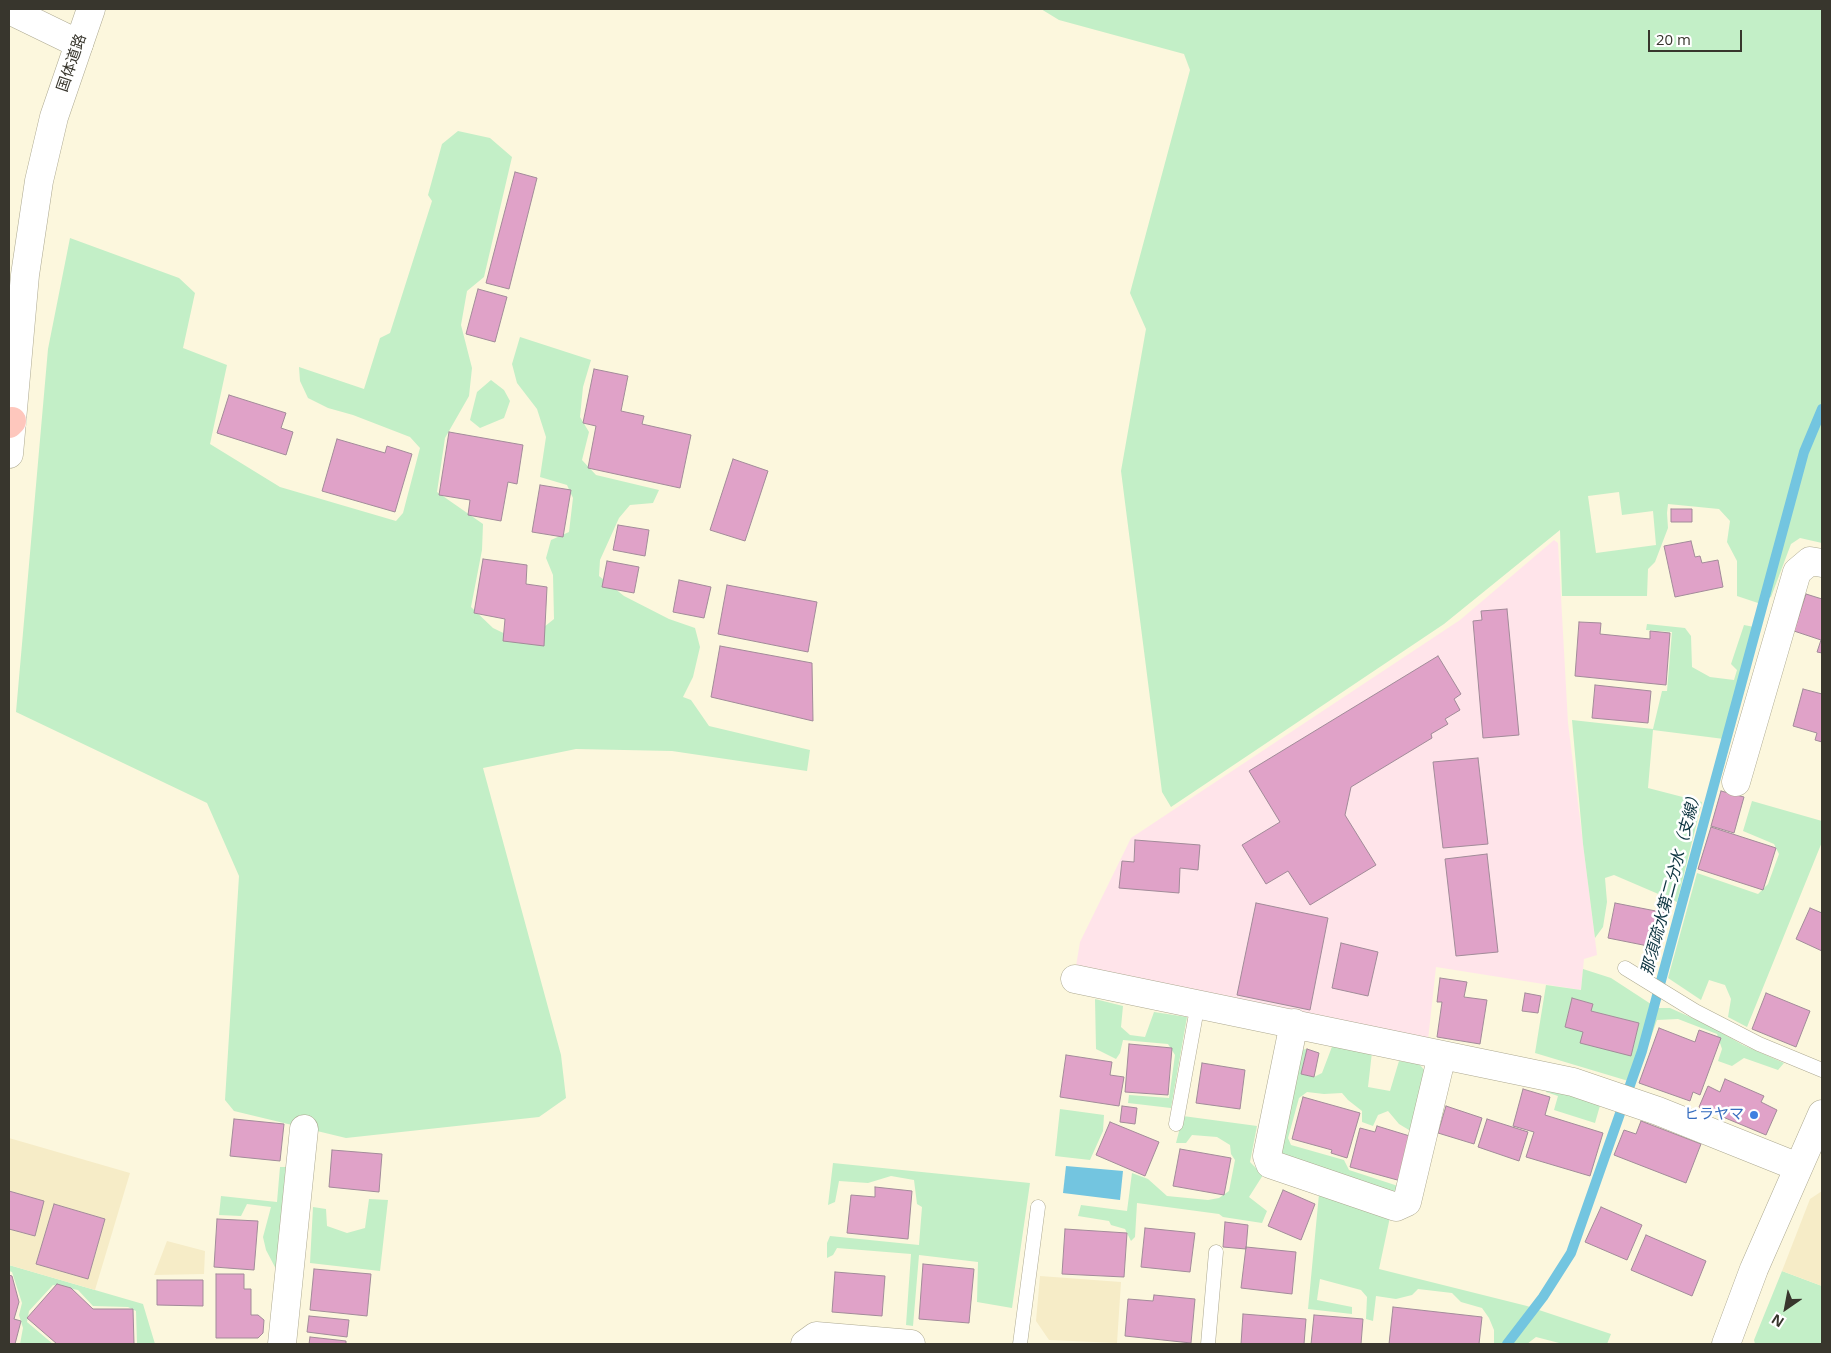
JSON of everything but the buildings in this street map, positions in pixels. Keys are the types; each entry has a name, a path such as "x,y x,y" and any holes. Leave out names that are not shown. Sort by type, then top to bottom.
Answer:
{"street":[{"name":"国体道路","path":"9,454 10,422 25,275 39,181 54,117 91,9"},
{"path":"9,10 79,44"},
{"path":"1736,782 1797,572 1810,561 1822,563"},
{"path":"1075,979 1573,1082 1658,1111 1798,1168"},
{"path":"1294,1023 1267,1156 1270,1164 1396,1207 1406,1202 1442,1055"},
{"path":"282,1344 304,1129"},
{"path":"1726,1344 1754,1269 1798,1168 1819,1130"},
{"path":"805,1344 816,1336 911,1344"}],"lane":[{"path":"1625,968 1695,1011 1759,1044 1822,1070"},
{"path":"1176,1124 1198,1003"},
{"path":"1020,1344 1038,1206"},
{"path":"1208,1344 1216,1252"}],"shaded area":[{"path":"1554,540 1558,543 1568,723 1597,955 1584,959 1581,990 1436,967 1428,1040 1076,966 1080,942 1131,838 1460,620"}],"green space":[{"path":"1041,9 1822,9 1822,543 1800,538 1791,544 1771,597 1758,603 1737,596 1737,561 1727,542 1730,521 1719,509 1668,504 1668,528 1655,562 1648,569 1647,596 1562,596 1560,530 1444,624 1171,807 1162,792 1121,471 1146,329 1130,293 1190,70 1184,54 1059,20","holes":["1619,492 1622,515 1653,511 1656,545 1596,553 1588,496"]},
{"path":"458,131 490,138 512,157 484,277 467,291 461,325 472,368 469,396 445,438 437,492 483,524 482,550 471,607 493,628 524,643 554,619 553,575 546,558 551,540 569,532 573,498 567,485 540,477 546,437 537,409 517,383 512,364 520,337 591,360 583,387 580,417 589,432 582,460 596,475 659,490 653,503 630,505 619,518 600,560 599,576 624,596 669,619 695,628 700,647 693,677 683,697 691,700 709,726 810,750 807,771 672,751 576,749 483,768 561,1055 566,1098 539,1117 346,1138 234,1111 225,1100 239,876 207,803 16,712 48,349 70,238 179,278 195,293 183,348 227,365 210,444 280,487 396,521 403,513 420,448 410,437 353,415 328,408 308,398 300,381 299,367 364,389 380,338 390,333 432,201 428,195 442,144"},
{"path":"491,380 504,390 510,401 504,418 480,428 470,420 477,392"},
{"path":"1647,624 1685,628 1691,636 1692,667 1710,677 1734,680 1737,670 1731,664 1744,625 1754,627 1724,739 1653,730 1648,788 1702,802 1677,902 1614,875 1605,878 1607,902 1603,927 1595,938 1583,844 1572,720 1653,729 1662,691 1667,691 1672,632 1646,630"},
{"path":"1752,801 1822,821 1822,842 1747,1027 1728,1017 1731,999 1725,985 1709,980 1701,1000 1668,978 1697,873 1758,894 1768,884 1779,854 1774,844 1743,831"},
{"path":"1583,969 1611,978 1657,1008 1670,1008 1706,1024 1743,1045 1784,1063 1778,1070 1744,1058 1732,1066 1718,1061 1722,1049 1717,1034 1678,1019 1657,1020 1635,1083 1535,1053 1546,985 1581,990","holes":["1572,998 1593,1004 1591,1011 1639,1023 1631,1056 1583,1032 1565,1027"]},
{"path":"1095,999 1123,1006 1121,1027 1130,1035 1145,1037 1154,1012 1187,1017 1171,1108 1128,1103 1129,1095 1169,1098 1175,1055 1168,1044 1123,1040 1120,1053 1116,1059 1096,1049"},
{"path":"1333,1044 1372,1052 1368,1087 1390,1091 1399,1061 1419,1064 1427,1073 1418,1128 1409,1130 1399,1124 1388,1111 1378,1115 1373,1126 1362,1122 1362,1111 1342,1093 1324,1094 1307,1092 1299,1098 1288,1138 1291,1145 1344,1160 1349,1170 1398,1186 1391,1196 1277,1158 1301,1050 1307,1049 1301,1074 1314,1077 1322,1073"},
{"path":"1546,1086 1601,1102 1595,1123 1554,1110 1558,1096 1546,1092"},
{"path":"1060,1109 1104,1115 1103,1131 1090,1160 1055,1156"},
{"path":"1183,1116 1257,1126 1250,1162 1263,1175 1249,1197 1267,1211 1262,1223 1223,1217 1219,1214 1137,1203 1135,1237 1131,1241 1125,1229 1111,1225 1109,1221 1078,1216 1081,1205 1127,1211 1132,1173 1148,1179 1167,1196 1208,1200 1219,1198 1229,1191 1235,1160 1231,1154 1230,1145 1217,1137 1192,1135 1186,1143 1176,1143"},
{"path":"833,1163 1030,1183 1012,1308 977,1302 978,1262 919,1255 913,1326 906,1325 911,1254 837,1248 833,1255 827,1258 827,1243 830,1236 919,1245 922,1207 917,1204 914,1180 891,1176 868,1183 839,1181 835,1202 828,1205"},
{"path":"280,1167 286,1167 276,1269 266,1250 263,1237 271,1207 247,1204 241,1216 219,1215 221,1196 277,1202"},
{"path":"1319,1194 1390,1217 1379,1269 1527,1306 1611,1334 1607,1344 1563,1344 1536,1337 1527,1344 1494,1344 1494,1330 1482,1308 1461,1302 1452,1293 1418,1289 1412,1295 1396,1299 1376,1296 1373,1321 1366,1319 1367,1297 1361,1290 1320,1279 1317,1300 1352,1307 1352,1314 1308,1309"},
{"path":"369,1199 388,1200 380,1271 310,1263 313,1207 326,1209 327,1226 347,1233 365,1228"},
{"path":"9,1265 143,1304 155,1344 137,1344 136,1311 128,1307 93,1306 78,1290 53,1285 29,1311 27,1322 53,1344 20,1344 23,1328 19,1315 22,1303 12,1272 9,1271"},
{"path":"1782,1271 1822,1286 1822,1344 1755,1344 1754,1340"}],"sand":[{"path":"9,1138 130,1173 95,1290 9,1265 9,1229 35,1236 44,1201 9,1191","holes":["54,1204 105,1219 88,1279 36,1264"]},
{"path":"1822,1191 1822,1286 1782,1271 1810,1199"},
{"path":"167,1241 205,1251 204,1274 154,1275"},
{"path":"1040,1276 1121,1282 1117,1343 1049,1340 1036,1321"}],"water":[{"path":"1066,1166 1123,1171 1120,1200 1063,1193"}],"waterway":[{"name":"那須疏水第二分水（支線）","path":"1507,1344 1543,1297 1571,1253 1642,1051 1804,452 1822,409"}],"place":[{"name":"ヒラヤマ","path":"1754,1115"}]}
